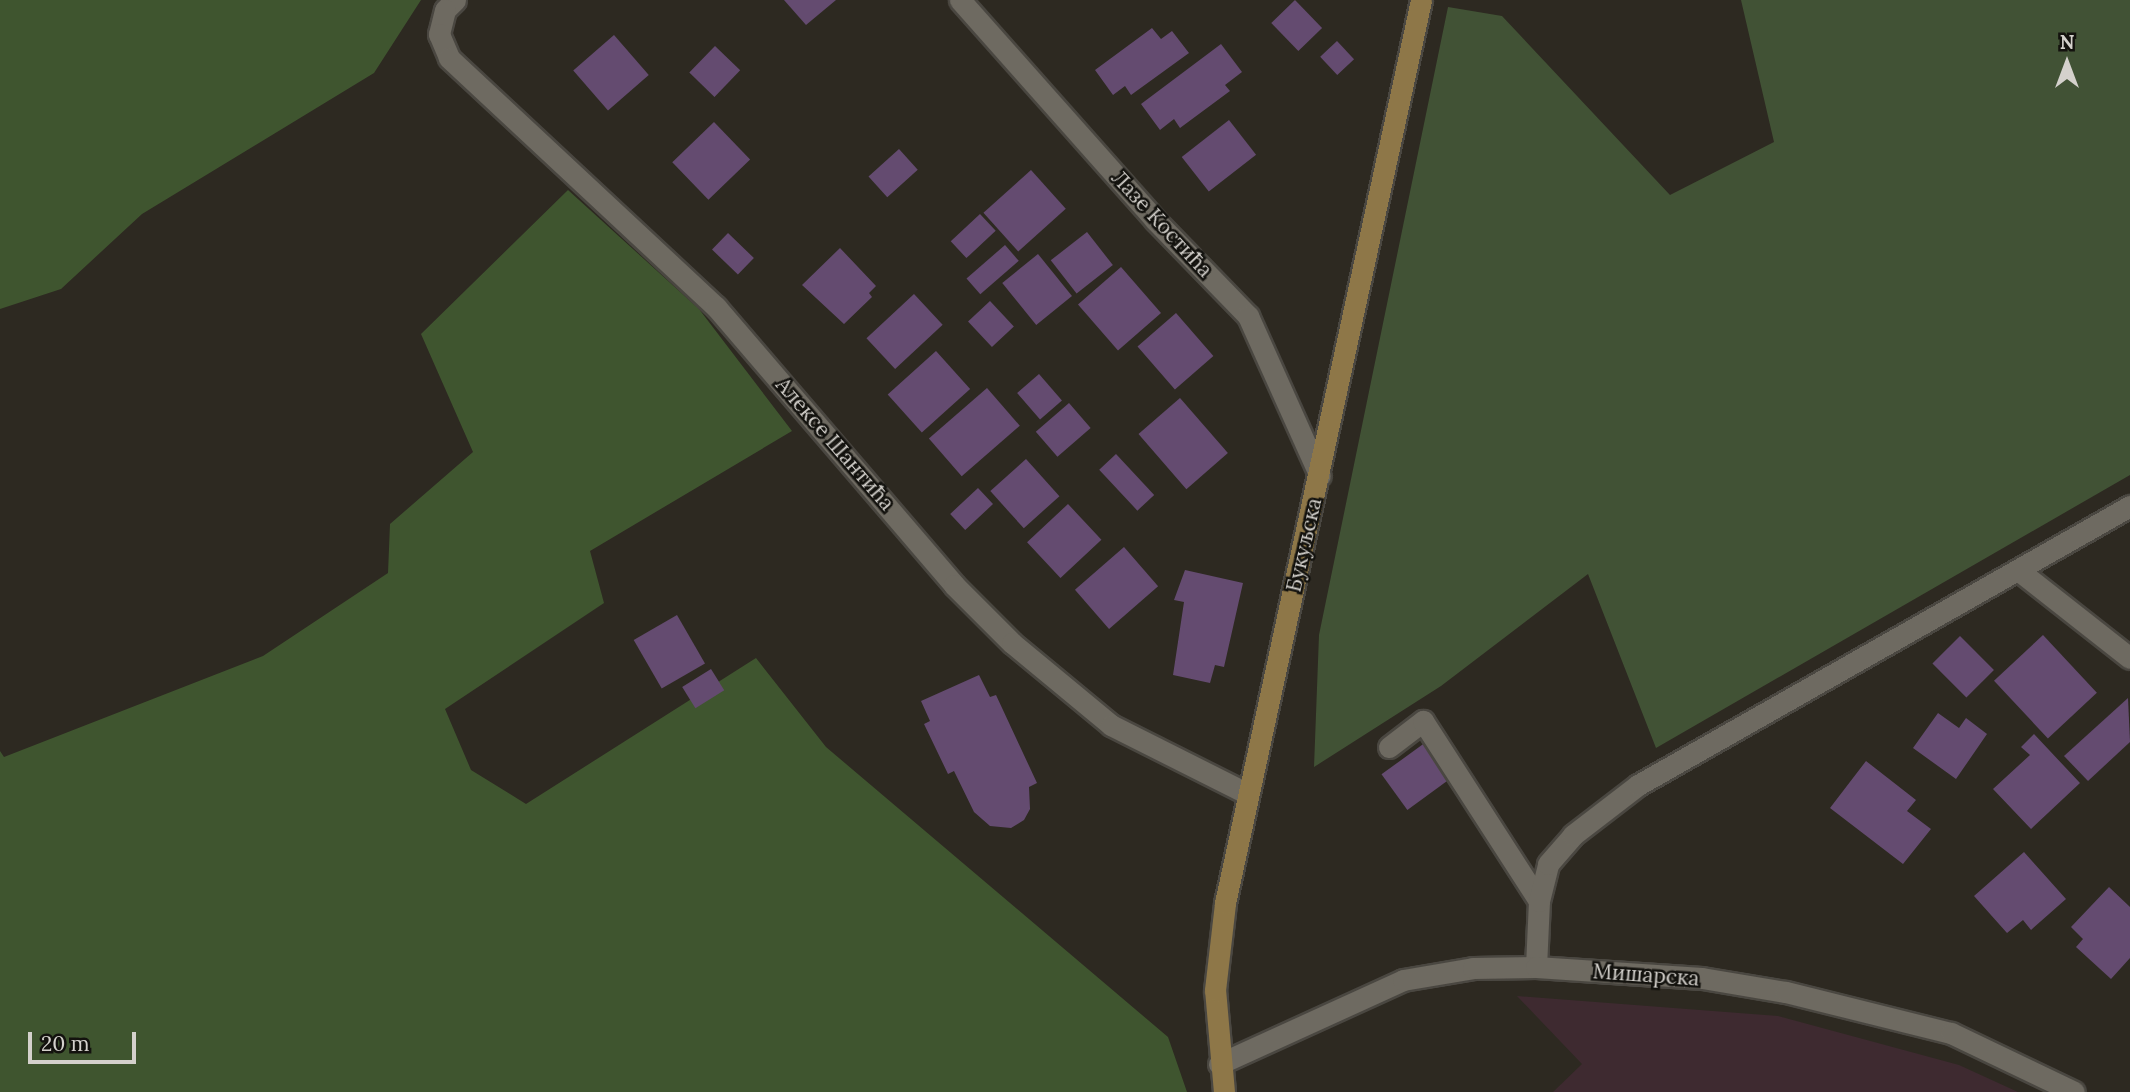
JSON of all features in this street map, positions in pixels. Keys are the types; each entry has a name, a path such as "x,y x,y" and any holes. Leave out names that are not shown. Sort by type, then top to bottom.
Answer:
{"main road":[{"name":"Букуљска","path":"1224,1092 1219,1064 1216,968 1245,793 1320,476 1422,0"}],"street":[{"name":"Алексе Шантића","path":"455,0 445,10 439,34 449,58 716,307 954,585 1037,667 1111,725 1245,793"},
{"name":"Лазе Костића","path":"960,0 1155,220 1248,316 1320,476"},
{"path":"1536,967 1539,901 1548,864 1573,835 1638,785 2130,506"},
{"path":"2018,570 2130,658"},
{"path":"1389,747 1423,721 1539,901"},
{"name":"Мишарска","path":"1219,1064 1403,980 1473,968 1536,967 1702,978 1786,992 1951,1033 2072,1091"}],"shaded area":[{"path":"1517,996 1778,1016 1959,1065 2018,1092 1553,1092 1582,1064"}],"green space":[{"path":"0,0 421,0 374,73 142,214 61,289 0,309"},
{"path":"1741,0 2130,0 2130,475 1656,748 1588,574 1441,686 1314,767 1319,635 1448,7 1502,16 1670,195 1774,142"},
{"path":"568,190 699,309 792,431 590,551 604,603 445,709 471,770 526,804 756,658 826,747 1168,1037 1187,1092 0,1092 0,751 4,757 263,656 388,573 390,524 473,452 421,334"}],"building":[{"path":"784,0 836,0 806,25"},
{"path":"1295,0 1322,28 1298,51 1271,23"},
{"path":"1152,28 1161,39 1172,31 1189,53 1131,95 1125,86 1113,95 1095,70"},
{"path":"614,35 649,75 608,110 573,70"},
{"path":"1337,41 1354,59 1337,75 1320,57"},
{"path":"1221,44 1242,72 1225,85 1230,91 1180,128 1174,119 1160,130 1141,104"},
{"path":"715,46 740,70 714,97 689,73"},
{"path":"1229,120 1256,155 1209,192 1182,157"},
{"path":"714,122 750,159 708,200 672,162"},
{"path":"899,149 918,170 887,197 869,176"},
{"path":"1031,170 1066,209 1018,251 983,213"},
{"path":"980,214 996,231 966,258 951,241"},
{"path":"1087,232 1113,265 1077,293 1051,260"},
{"path":"728,233 754,258 738,275 712,250"},
{"path":"1005,245 1019,261 980,294 967,278"},
{"path":"840,248 876,286 869,293 872,297 844,324 802,285"},
{"path":"1038,254 1072,296 1036,325 1002,283"},
{"path":"1121,267 1161,313 1118,350 1078,304"},
{"path":"914,294 943,325 895,369 866,338"},
{"path":"990,301 1014,327 992,347 968,321"},
{"path":"1176,313 1213,356 1175,389 1138,346"},
{"path":"936,351 970,389 922,432 888,394"},
{"path":"1039,374 1062,400 1040,419 1017,393"},
{"path":"987,388 1020,426 962,476 929,439"},
{"path":"1180,398 1228,453 1186,489 1138,434"},
{"path":"1069,403 1091,428 1057,457 1036,432"},
{"path":"1116,454 1154,495 1137,511 1099,470"},
{"path":"1026,459 1059,496 1024,528 990,491"},
{"path":"978,488 993,504 965,530 950,514"},
{"path":"1068,504 1101,540 1060,578 1027,542"},
{"path":"1124,547 1158,586 1109,629 1075,590"},
{"path":"1185,570 1243,583 1224,667 1215,665 1210,683 1173,675 1184,602 1174,600"},
{"path":"677,615 705,663 662,688 634,640"},
{"path":"2043,635 2097,693 2048,738 1994,681"},
{"path":"1960,636 1994,670 1966,698 1932,664"},
{"path":"711,669 724,690 695,708 682,687"},
{"path":"979,675 990,697 996,695 1037,783 1029,787 1030,809 1024,820 1011,828 990,826 974,812 954,771 948,774 924,724 930,721 921,701"},
{"path":"2128,698 2130,742 2088,781 2064,756"},
{"path":"1938,713 1959,728 1966,718 1987,734 1956,779 1913,748"},
{"path":"2034,734 2080,783 2031,829 1993,789 2030,755 2021,747"},
{"path":"1426,742 1452,778 1407,810 1382,774"},
{"path":"1866,761 1916,800 1907,811 1931,829 1903,864 1830,808"},
{"path":"2024,852 2066,899 2031,930 2023,920 2007,933 1974,896"},
{"path":"2109,887 2130,907 2130,958 2111,979 2076,947 2083,939 2071,927"}]}
